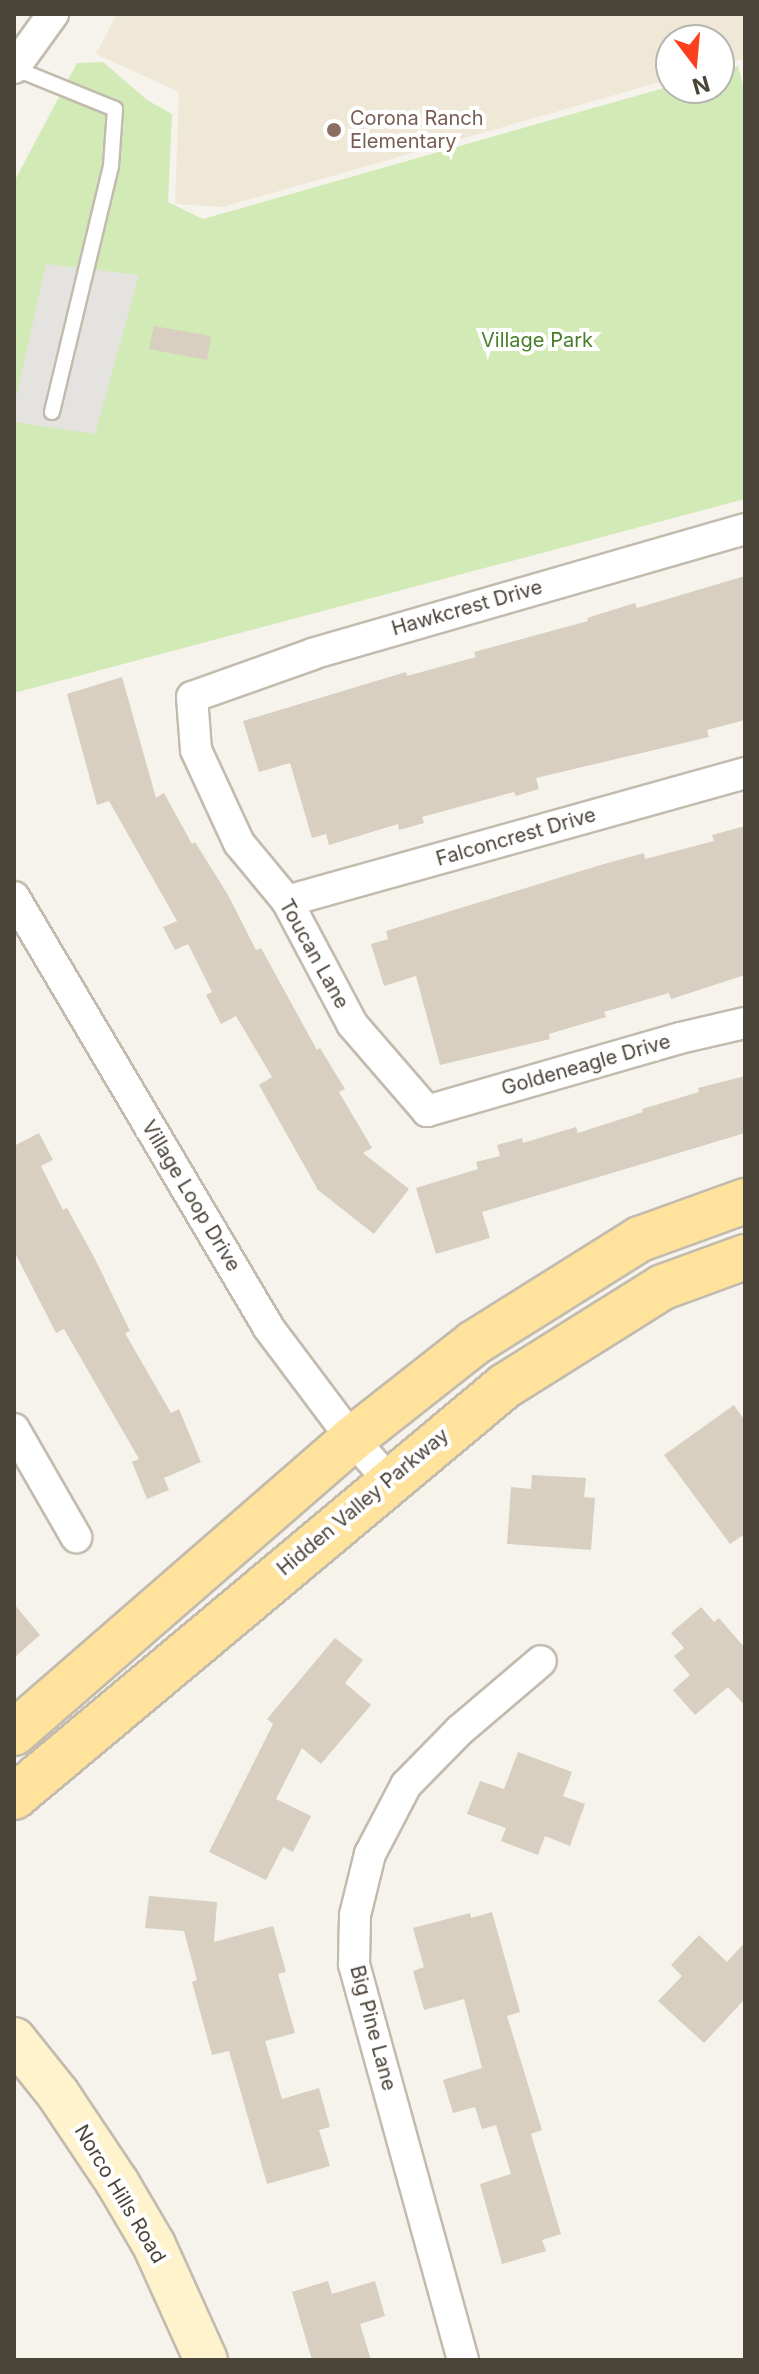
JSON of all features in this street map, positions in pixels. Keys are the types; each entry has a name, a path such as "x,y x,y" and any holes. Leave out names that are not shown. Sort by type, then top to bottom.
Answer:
{"main road":[{"path":"14,1733 352,1439 474,1343 640,1239 745,1201"},
{"name":"Hidden Valley Parkway","path":"14,1797 505,1386 663,1287 745,1257"}],"street":[{"path":"14,68 53,14"},
{"name":"Hawkcrest Drive","path":"192,697 313,654 745,529"},
{"name":"Toucan Lane","path":"192,697 196,750 239,843 287,901 352,1024 427,1111"},
{"name":"Falconcrest Drive","path":"287,901 745,773"},
{"name":"Village Loop Drive","path":"14,897 268,1327 352,1439 389,1480"},
{"name":"Goldeneagle Drive","path":"427,1111 680,1038 745,1023"},
{"path":"14,1429 76,1537"},
{"name":"Big Pine Lane","path":"463,2360 354,1964 355,1915 370,1854 406,1785 460,1730 541,1661"},
{"name":"Norco Hills Road","path":"14,2039 58,2094 117,2182 154,2245 206,2360"}],"lane":[{"path":"14,68 115,109 111,166 52,412"}],"shaded area":[{"name":"Corona Ranch Elementary","path":"117,14 745,14 745,58 735,61 735,24 655,24 655,84 223,207 175,204 179,92 96,54"},
{"path":"46,264 139,275 95,434 14,422 14,407"}],"green space":[{"name":"Village Park","path":"103,62 147,100 172,114 168,202 203,219 655,91 655,104 735,104 735,67 738,66 745,93 745,499 14,693 14,182 77,63"}],"building":[{"path":"154,326 211,336 207,360 149,349"},
{"path":"745,576 745,720 707,730 709,737 536,778 539,789 516,796 514,792 422,817 424,823 399,830 398,824 329,845 326,834 312,838 290,763 259,772 243,721 406,672 407,676 476,657 474,652 588,621 587,618 635,603 637,608"},
{"path":"122,677 156,798 164,793 192,844 195,842 228,895 256,950 261,948 317,1050 320,1048 345,1089 339,1092 372,1148 363,1153 409,1189 374,1234 318,1190 259,1085 272,1077 236,1016 221,1024 206,995 212,992 188,944 175,950 163,927 177,921 109,801 97,805 67,694"},
{"path":"745,826 745,975 671,999 669,993 604,1012 606,1017 549,1034 550,1039 440,1065 416,976 384,986 371,944 388,939 386,931 644,853 645,859 714,841 712,835"},
{"path":"745,1076 745,1133 482,1212 490,1238 436,1254 416,1188 478,1169 476,1162 500,1156 497,1145 522,1138 523,1143 576,1127 578,1133 699,1092 698,1088"},
{"path":"39,1133 53,1160 41,1166 63,1210 67,1208 94,1257 130,1331 125,1333 171,1413 179,1409 201,1462 164,1478 169,1490 147,1499 132,1462 139,1459 64,1329 56,1333 14,1251 14,1146"},
{"path":"734,1405 745,1421 745,1534 730,1544 664,1455"},
{"path":"532,1475 586,1478 584,1497 595,1498 591,1550 507,1544 511,1487 531,1489"},
{"path":"14,1604 40,1635 14,1658"},
{"path":"701,1607 714,1622 719,1618 745,1648 745,1706 728,1687 695,1715 673,1690 690,1675 674,1656 684,1648 671,1633"},
{"path":"335,1638 363,1660 345,1683 371,1705 321,1764 302,1748 276,1799 311,1816 293,1852 283,1847 266,1880 209,1852 273,1724 267,1719"},
{"path":"518,1752 572,1772 563,1796 585,1804 570,1846 545,1836 538,1855 501,1841 506,1828 467,1814 480,1781 504,1789"},
{"path":"149,1896 217,1902 214,1942 273,1926 286,1972 278,1974 295,2033 265,2041 282,2099 319,2088 330,2127 319,2130 330,2166 267,2184 229,2051 212,2055 192,1982 197,1980 184,1931 145,1928"},
{"path":"492,1912 520,2012 507,2016 542,2130 531,2134 561,2234 542,2240 546,2251 502,2264 480,2184 511,2174 496,2125 482,2129 475,2107 453,2113 443,2080 482,2068 464,1999 424,2010 413,1971 424,1967 413,1928 470,1913 471,1918"},
{"path":"699,1935 727,1962 745,1942 745,1999 704,2043 658,2001 682,1976 671,1965"},
{"path":"328,2281 332,2294 375,2281 385,2316 360,2324 371,2360 312,2360 292,2292"}],"place":[{"name":"Corona Ranch Elementary","path":"334,130"}]}
